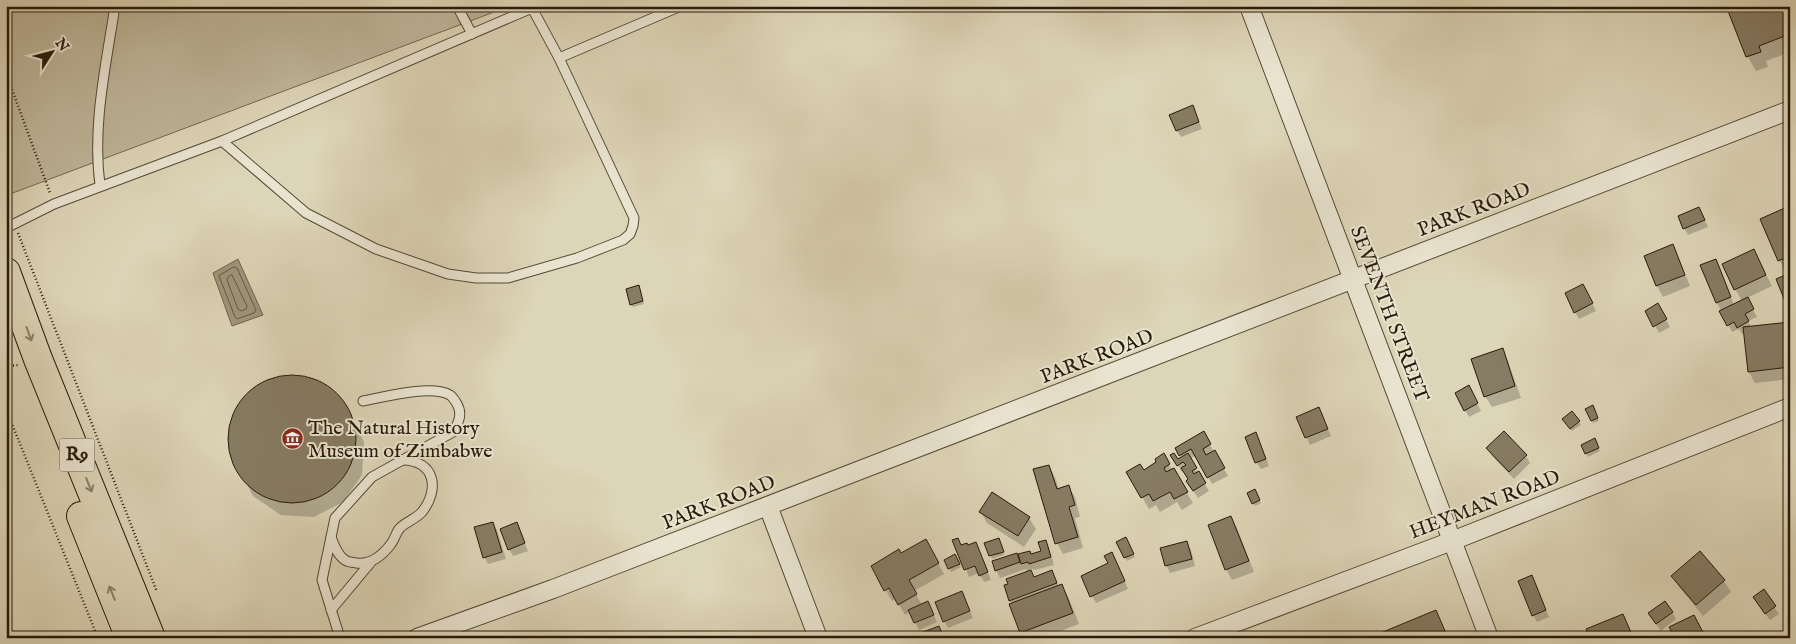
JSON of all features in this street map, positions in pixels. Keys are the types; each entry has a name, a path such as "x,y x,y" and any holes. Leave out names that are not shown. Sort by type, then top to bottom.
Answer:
{"highway":[{"name":"R9","path":"6,272 38,359 151,638"},
{"name":"R9","path":"6,326 13,366 130,638"}],"street":[{"name":"SEVENTH STREET","path":"1249,6 1489,638"},
{"name":"PARK ROAD","path":"417,638 553,589 1790,110"},
{"name":"HEYMAN ROAD","path":"1195,638 1228,631 1790,407"},
{"path":"768,506 818,638"}],"lane":[{"path":"100,185 97,164 100,113 114,6"},
{"path":"457,6 472,34"},
{"path":"559,58 681,6"},
{"path":"10,226 54,204 222,140 534,7 634,218 633,226 630,234 623,240 577,258 508,278 476,278 448,274 376,249 306,213 222,140"},
{"path":"340,638 322,580 335,518 372,477 453,432 460,421 459,407 452,395 442,392 409,391 363,401"},
{"path":"331,610 339,598 371,562 381,556 393,542 398,530 423,511 432,493 433,480 424,466 414,460 403,460"},
{"path":"331,537 337,552 346,561 359,564 371,562"}],"path":[{"path":"6,73 54,204"},
{"path":"6,202 10,226 157,592"},
{"path":"6,408 98,638"}],"shaded area":[{"path":"6,6 510,6 10,194 6,184"}],"water":[{"path":"238,259 263,315 232,326 213,273"}],"building":[{"path":"1726,6 1750,6 1752,11 1763,6 1790,6 1790,34 1759,46 1761,52 1746,57"},
{"path":"1193,105 1199,122 1176,131 1169,115"},
{"path":"1699,207 1705,220 1683,229 1678,216"},
{"path":"1787,207 1790,214 1790,256 1778,261 1760,219"},
{"path":"1673,244 1685,275 1656,286 1644,256"},
{"path":"1754,249 1766,275 1734,290 1722,264"},
{"path":"1716,259 1731,297 1716,303 1700,265"},
{"path":"1790,273 1790,305 1787,306 1776,279"},
{"path":"1583,284 1593,303 1574,313 1565,293"},
{"path":"639,285 643,301 630,305 626,289"},
{"path":"1748,297 1754,309 1745,314 1749,321 1737,328 1734,322 1727,326 1719,311"},
{"path":"1658,303 1667,319 1653,327 1645,311"},
{"path":"1790,322 1790,367 1748,372 1743,327"},
{"path":"1503,348 1515,386 1484,397 1471,359"},
{"name":"The Natural History Museum of Zimbabwe","path":"292,375 316,380 337,394 351,415 356,439 351,463 337,484 316,498 292,503 268,498 247,484 233,463 228,439 233,415 247,394 268,380"},
{"path":"1469,385 1478,403 1464,411 1455,393"},
{"path":"1593,405 1598,418 1591,421 1585,409"},
{"path":"1319,407 1328,429 1305,438 1296,417"},
{"path":"1572,411 1580,421 1570,429 1562,419"},
{"path":"1204,431 1211,444 1203,449 1206,455 1215,450 1225,468 1207,478 1191,449 1179,456 1175,448"},
{"path":"1504,431 1527,455 1509,472 1486,448"},
{"path":"1256,432 1266,459 1255,463 1245,437"},
{"path":"1595,438 1599,448 1585,454 1581,445"},
{"path":"1164,453 1170,464 1164,468 1166,472 1174,468 1188,492 1174,499 1170,492 1153,501 1149,494 1141,498 1126,472 1140,464 1144,470 1156,462 1155,459"},
{"path":"1174,453 1178,459 1188,453 1197,468 1192,471 1194,474 1199,471 1206,483 1193,491 1186,481 1188,479 1181,468 1186,465 1183,462 1177,466 1170,455"},
{"path":"1049,465 1057,489 1069,485 1075,505 1069,507 1078,537 1055,544 1033,469"},
{"path":"1255,489 1260,500 1252,504 1247,493"},
{"path":"992,492 1030,517 1018,536 979,512"},
{"path":"1231,516 1249,561 1225,570 1208,525"},
{"path":"493,522 502,552 483,558 474,527"},
{"path":"517,522 525,543 508,550 500,529"},
{"path":"1126,537 1134,554 1124,558 1116,542"},
{"path":"958,538 961,545 976,542 988,572 979,576 975,566 964,570 952,540"},
{"path":"999,538 1004,552 989,556 984,543"},
{"path":"926,539 939,563 909,580 917,594 898,605 889,588 884,591 871,566 899,549 901,553"},
{"path":"1046,540 1051,557 1029,564 1028,562 1021,564 1018,554 1030,551 1031,554 1041,551 1038,542"},
{"path":"1187,541 1192,559 1165,566 1160,548"},
{"path":"1700,551 1725,580 1696,605 1671,576"},
{"path":"1112,552 1125,581 1090,597 1081,576 1108,563 1104,556"},
{"path":"1017,553 1020,562 995,571 992,561"},
{"path":"955,554 960,564 948,569 944,560"},
{"path":"1031,570 1034,577 1052,570 1057,583 1009,601 1004,585 1008,584 1006,579"},
{"path":"1532,575 1546,610 1532,616 1518,581"},
{"path":"1062,584 1073,613 1020,633 1009,604"},
{"path":"1764,589 1776,606 1765,614 1753,597"},
{"path":"962,591 970,611 943,622 935,602"},
{"path":"928,601 934,615 914,623 908,610"},
{"path":"1665,601 1673,612 1656,624 1648,613"},
{"path":"1436,610 1448,638 1379,638 1378,634"},
{"path":"1623,614 1633,637 1590,638 1586,629"},
{"path":"1694,615 1706,638 1675,638 1669,627"},
{"path":"939,626 944,638 910,638 910,637"}],"place":[{"name":"The Natural History Museum of Zimbabwe","path":"292,439"}]}
